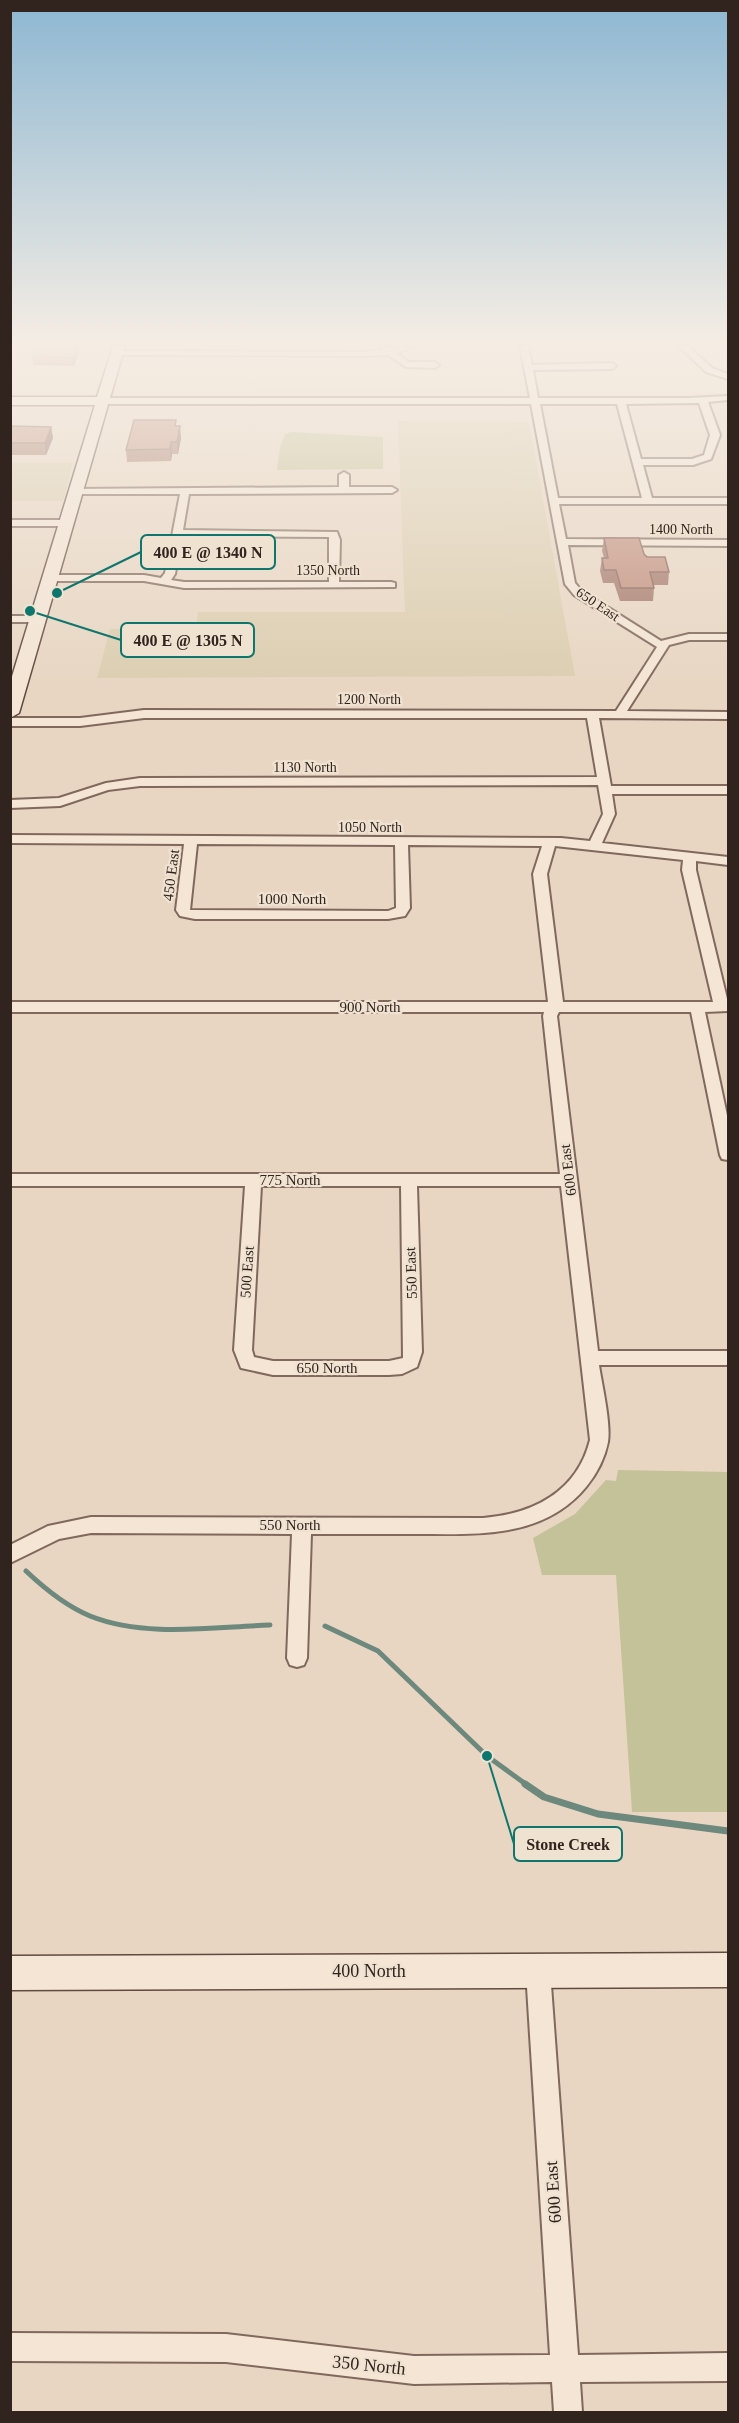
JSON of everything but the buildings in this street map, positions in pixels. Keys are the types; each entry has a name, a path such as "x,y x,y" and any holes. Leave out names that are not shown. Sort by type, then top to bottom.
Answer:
{"main road":[{"path":"11,713 84,459"},
{"name":"400 North","path":"10,1973 729,1970"}],"street":[{"name":"650 East","path":"546,459 569,581 574,590 662,646"},
{"path":"637,459 648,501"},
{"path":"638,462 693,462 703,459"},
{"path":"344,475 344,490"},
{"path":"75,490 392,490"},
{"path":"163,582 170,574 185,490"},
{"path":"554,501 729,501"},
{"path":"10,523 66,523"},
{"path":"177,533 333,534 335,540 334,585"},
{"name":"1400 North","path":"561,542 729,543"},
{"name":"1350 North","path":"50,578 144,578 184,585 391,585"},
{"path":"10,619 38,619"},
{"path":"619,715 662,646 681,638 729,637"},
{"name":"1200 North","path":"11,713 80,722 144,714 729,716"},
{"path":"592,714 609,818 595,845"},
{"name":"1130 North","path":"10,804 60,802 106,787 140,782 604,786 729,790"},
{"name":"1050 North","path":"10,839 550,842 729,861"},
{"name":"450 East","path":"185,913 183,908 192,841"},
{"name":"1000 North","path":"185,913 263,915 400,913 403,908 401,842"},
{"name":"600 East","path":"550,842 549,853 540,874 556,1001 550,1016 599,1433 598,1448 586,1471 568,1492"},
{"path":"690,856 689,870 725,1008"},
{"name":"900 North","path":"10,1007 725,1008"},
{"path":"697,1007 729,1155"},
{"name":"775 North","path":"10,1180 569,1180"},
{"name":"500 East","path":"247,1363 243,1344 253,1180"},
{"name":"550 East","path":"408,1365 413,1352 409,1180"},
{"path":"590,1358 729,1358"},
{"name":"650 North","path":"247,1363 273,1368 389,1368 408,1365"},
{"name":"550 North","path":"10,1555 44,1536 79,1526 502,1524 520,1521 542,1512 568,1492"},
{"path":"297,1658 302,1525"},
{"name":"600 East","path":"538,1971 568,2412"},
{"name":"350 North","path":"10,2347 198,2346 250,2349 367,2367 414,2370 729,2367"}],"shaded area":[{"path":"278,459 383,459 383,469 277,470"},
{"path":"399,459 536,459 575,676 97,678 110,629 196,627 198,612 405,612"},
{"path":"11,463 73,463 63,501 11,501"},
{"path":"618,1470 728,1472 728,1812 632,1812 616,1575 542,1575 533,1538 575,1514 606,1480 616,1481"}],"waterway":[{"path":"26,1571 64,1602 90,1616 111,1623 179,1630 270,1625"},
{"path":"325,1626 378,1651 487,1756 527,1785"},
{"path":"525,1784 544,1797 598,1814 728,1831"}],"place":[{"name":"400 E @ 1340 N","path":"57,593"},
{"name":"400 E @ 1305 N","path":"30,611"},
{"name":"Stone Creek","path":"487,1756"}]}
